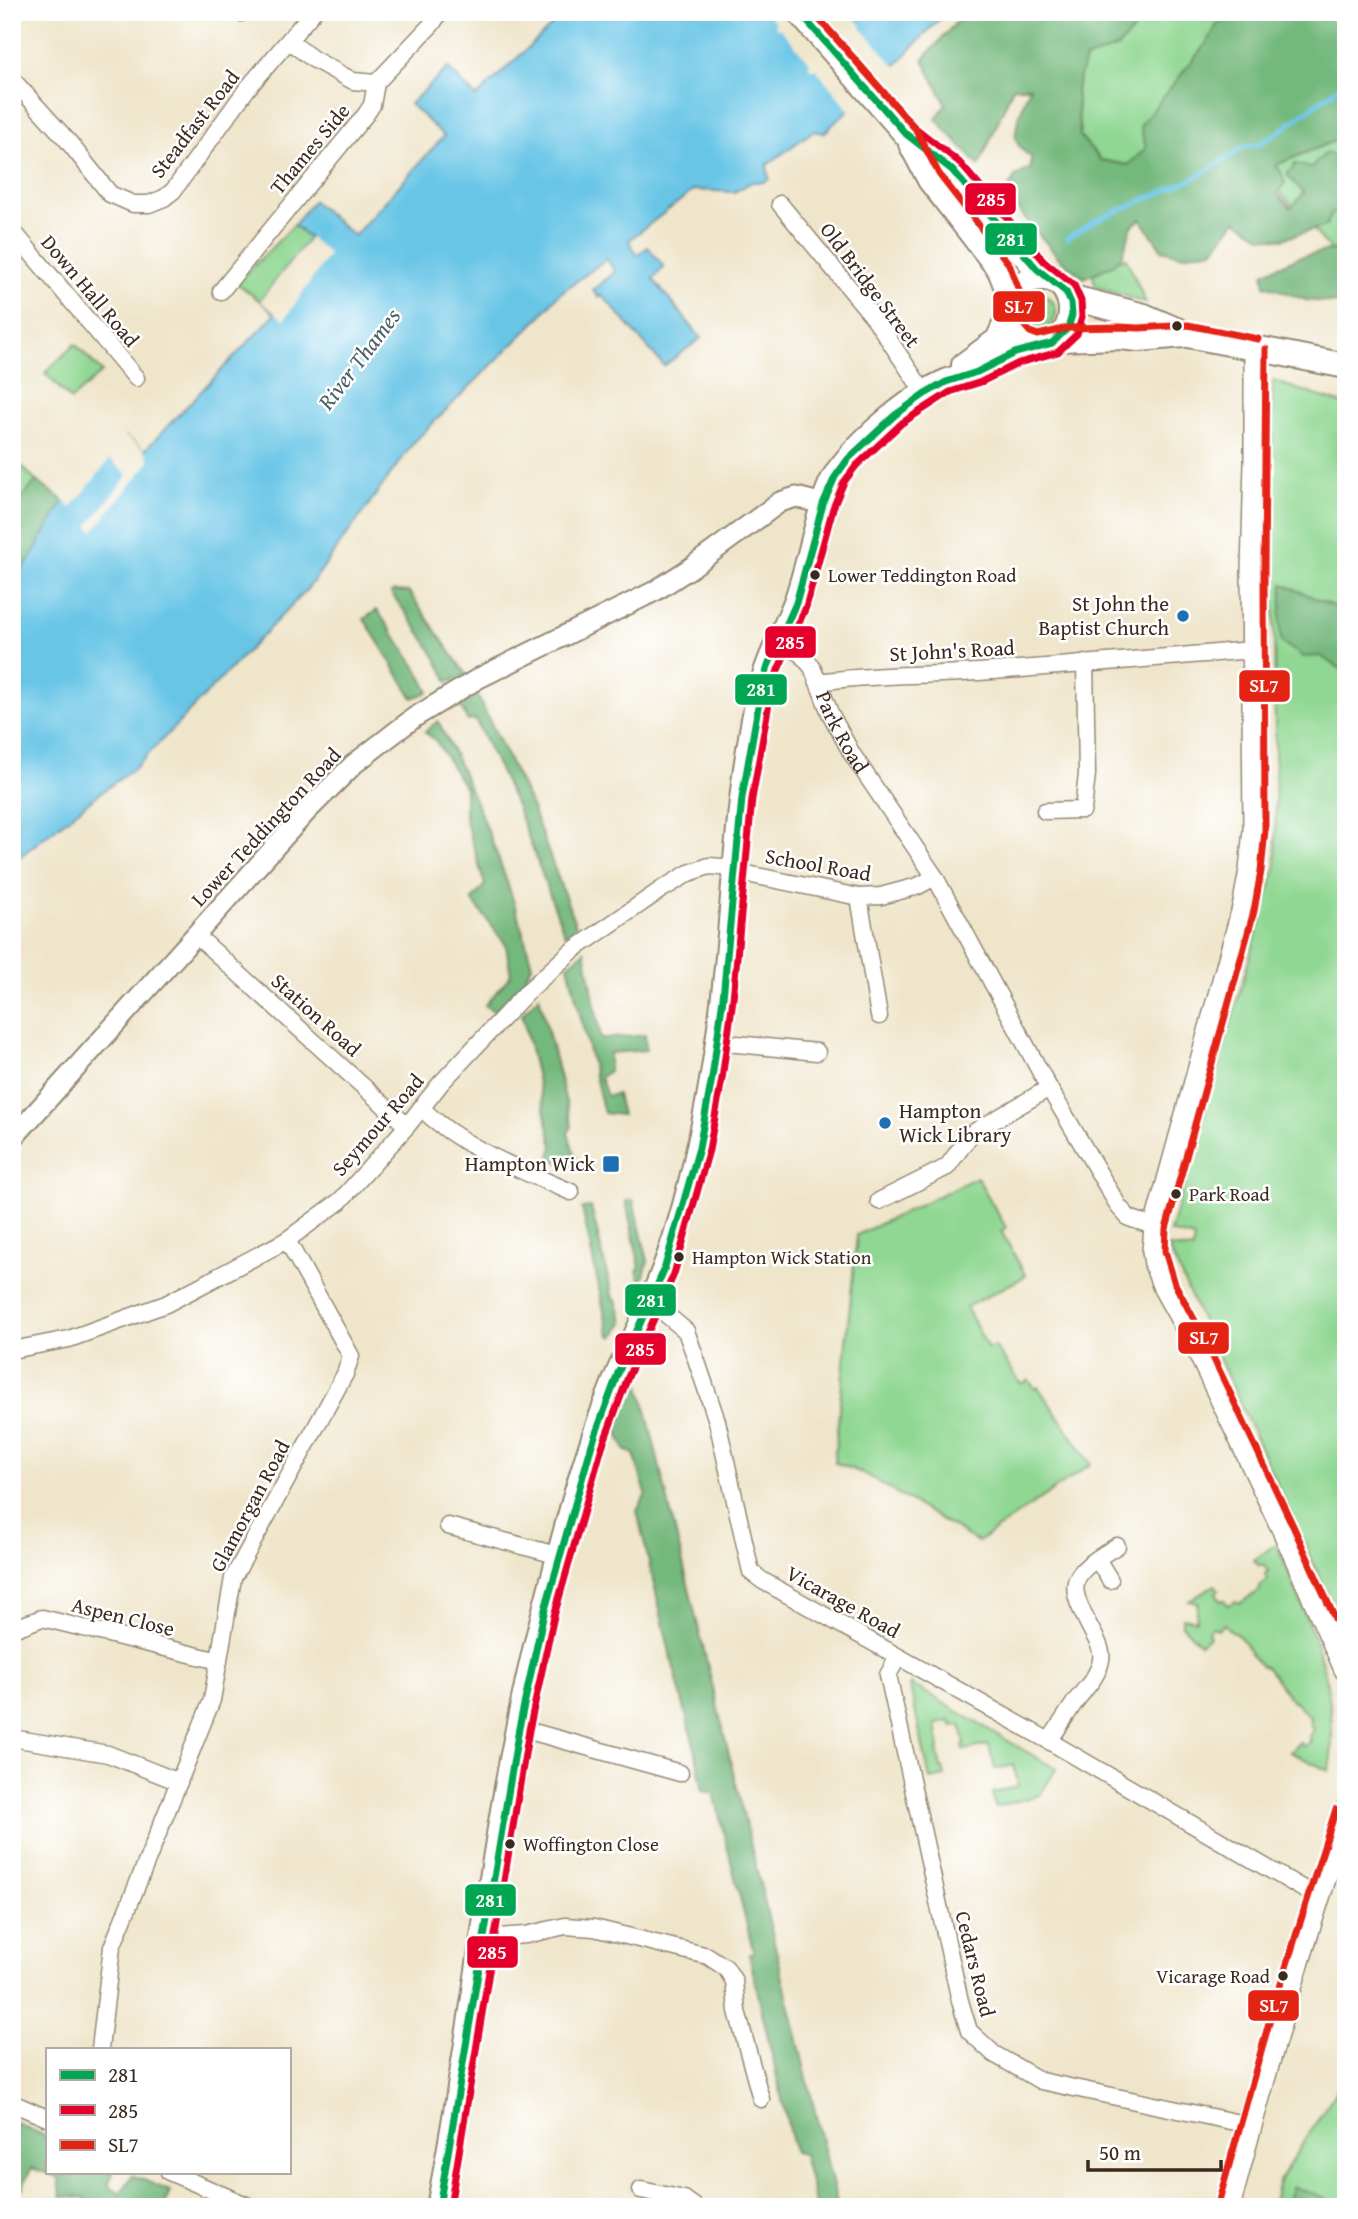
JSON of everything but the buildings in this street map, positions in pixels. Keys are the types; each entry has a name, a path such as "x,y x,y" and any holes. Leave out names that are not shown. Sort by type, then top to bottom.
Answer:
{"main road":[{"path":"799,12 948,183 1000,270 1018,335 1024,341 1120,337 1139,339 1188,335"},
{"path":"935,388 1047,342 1071,322 1072,315 1069,297 1061,286 1037,269 990,217 948,183"},
{"path":"439,2207 519,1728 536,1649 592,1444 627,1352 650,1305 671,1249 694,1171 717,1042 729,945 741,798 759,697 768,666 800,591 823,504 835,477 848,459 895,415 998,340 1009,308 1022,285 1035,278 1048,278"},
{"path":"1069,297 1144,316 1188,335 1346,366"},
{"path":"1256,349 1253,584 1255,830 1251,870 1244,908 1156,1227 1154,1251 1156,1264 1166,1288 1194,1340 1346,1668"},
{"path":"1228,2207 1317,1897 1346,1812"}],"street":[{"name":"Steadfast Road","path":"12,79 67,139 110,194 133,204 149,204 173,191 247,89 313,12"},
{"name":"Thames Side","path":"221,291 366,114 372,105 376,83 426,32 436,18 432,12"},
{"path":"289,41 313,59 353,80 376,83"},
{"name":"Old Bridge Street","path":"780,205 935,388"},
{"name":"Down Hall Road","path":"12,230 136,378"},
{"name":"Lower Teddington Road","path":"12,1139 354,764 415,717 486,675 654,591 689,569 785,499 803,497 823,504"},
{"name":"Park Road","path":"779,640 793,647 807,660 819,682 830,713 852,754 935,877 1049,1088 1119,1207 1129,1218 1156,1227"},
{"name":"St John's Road","path":"819,682 874,675 942,675 1254,650"},
{"path":"1045,811 1083,810 1087,774 1085,663"},
{"name":"Seymour Road","path":"12,1350 69,1339 166,1304 287,1240 340,1201 407,1126 440,1083 522,997 572,951 689,873 709,866 734,869"},
{"name":"School Road","path":"734,869 859,897 881,896 918,886 935,877"},
{"path":"859,897 879,1016"},
{"name":"Station Road","path":"197,936 407,1126"},
{"path":"717,1042 817,1052"},
{"path":"879,1201 947,1167 971,1134 1049,1088"},
{"path":"421,1108 435,1122 461,1140 571,1192"},
{"name":"Glamorgan Road","path":"100,2048 112,1947 212,1700 233,1578 345,1374 351,1356 287,1240"},
{"name":"Vicarage Road","path":"650,1305 661,1310 686,1331 691,1343 717,1421 751,1572 1317,1897"},
{"path":"449,1526 560,1556"},
{"path":"1049,1741 1092,1680 1102,1658 1099,1644 1074,1592 1077,1576 1089,1563 1117,1546"},
{"path":"1097,1559 1110,1580"},
{"name":"Aspen Close","path":"18,1628 42,1618 219,1661"},
{"name":"Cedars Road","path":"898,1657 888,1675 960,2001 969,2031 994,2054 1041,2081 1250,2125"},
{"path":"519,1728 680,1773"},
{"path":"12,1738 108,1754 179,1782"},
{"path":"484,1935 526,1935 565,1926 594,1928 708,1956 726,1968 734,1981 737,2011 761,2099"},
{"path":"12,2103 46,2118"},
{"path":"174,2174 251,2207"},
{"path":"641,2190 684,2199 695,2207"}],"green space":[{"path":"965,12 1149,12 1118,47 1085,59 1076,89 1080,136 1101,160 1128,165 1146,148 1140,126 1208,41 1218,23 1249,12 1346,12 1346,105 1343,108 1346,136 1276,165 1285,183 1277,193 1291,208 1304,193 1287,175 1295,164 1311,168 1327,152 1338,158 1336,175 1346,174 1346,211 1332,212 1326,226 1282,239 1262,237 1236,220 1213,250 1182,255 1162,250 1141,219 1132,226 1122,256 1113,265 1084,278 1059,258 1012,203 1009,187 1016,176 1031,168 1031,157 1018,145 1016,139 1020,113 1030,87 1013,87 979,166 936,119 946,104 923,60"},
{"path":"1149,12 1249,12 1218,23 1147,148 1128,165 1101,160 1080,136 1076,89 1085,59 1118,47"},
{"path":"1346,105 1346,267 1241,147 1284,154"},
{"path":"294,225 310,238 260,301 237,283"},
{"path":"1346,247 1346,300 1343,304 1306,300 1265,285 1263,273 1299,257"},
{"path":"1126,258 1146,303 1096,287 1091,269"},
{"path":"1039,295 1051,300 1056,312 1051,324 1039,329 1027,324 1022,312 1027,300"},
{"path":"75,344 102,372 71,400 45,373"},
{"path":"1273,381 1346,405 1346,1634 1168,1247 1193,1250 1194,1238 1170,1232 1276,866 1274,598 1271,587"},
{"path":"12,456 36,481 64,501 12,580"},
{"path":"36,481 64,501 28,562 12,580 12,510"},
{"path":"1283,584 1346,612 1346,672 1320,656 1304,657 1281,642"},
{"path":"409,592 467,676 448,682 415,625 391,593"},
{"path":"377,610 416,667 429,692 413,698 364,619"},
{"path":"474,689 530,803 576,926 565,935 516,805 475,719 468,721 461,708 461,701"},
{"path":"438,721 492,840 514,902 532,966 521,984 495,1012 485,1005 511,975 506,945 472,900 485,885 465,818 465,788 436,741 425,732"},
{"path":"585,951 601,1039 645,1035 646,1050 609,1053 609,1071 600,1077 607,1096 617,1094 622,1115 604,1113 568,965"},
{"path":"539,996 572,1126 568,1133 576,1159 571,1166 549,1159 553,1147 522,1014"},
{"path":"977,1177 1006,1228 1001,1231 1026,1276 966,1307 988,1349 995,1346 1021,1384 1029,1380 1035,1389 1038,1387 1091,1464 978,1542 865,1474 834,1462 857,1235"},
{"path":"633,1200 648,1261 641,1286 637,1270 640,1268 626,1201"},
{"path":"591,1207 613,1299 616,1300 623,1322 614,1337 608,1330 582,1208"},
{"path":"632,1377 638,1377 838,2207 816,2207 803,2154 794,2152 749,1954 754,1954 714,1793 703,1791 637,1511 646,1494 634,1454 625,1450 617,1430"},
{"path":"1276,1544 1310,1626 1327,1683 1332,1741 1329,1771 1290,1752 1300,1742 1304,1746 1311,1741 1309,1736 1314,1730 1309,1724 1311,1719 1292,1701 1266,1667 1252,1656 1241,1638 1224,1624 1218,1629 1213,1627 1208,1631 1210,1636 1200,1644 1182,1625 1182,1618 1196,1620 1198,1603 1189,1601 1215,1585 1219,1590 1216,1593 1220,1601 1224,1600 1228,1605 1235,1601 1240,1603 1259,1591 1261,1585 1268,1580 1265,1574 1268,1571 1264,1565 1258,1565 1254,1560"},
{"path":"911,1684 1056,1769 1040,1795 995,1807 992,1793 1018,1786 1014,1765 995,1769 989,1745 964,1750 961,1725 952,1726 950,1721 936,1724 937,1750 945,1776 930,1779"},
{"path":"1346,2076 1346,2207 1271,2207 1280,2179"},
{"path":"12,2121 46,2137 46,2173 31,2168 22,2189 12,2184"},
{"path":"50,2174 112,2174 108,2186 121,2194 132,2175 170,2191 164,2207 87,2207 86,2199 61,2196 59,2177"},
{"path":"1293,2186 1330,2201 1329,2207 1285,2207"}],"water":[{"name":"River Thames","path":"566,12 946,12 900,61 824,133 813,131 767,165 769,179 752,182 734,192 694,190 629,240 637,255 648,247 664,267 653,279 701,338 664,366 602,295 598,297 593,290 615,272 607,259 559,294 537,320 414,442 309,587 136,767 12,863 12,580 28,562 64,501 125,436 145,450 275,314 260,301 309,238 294,225 313,201 354,236 444,136 410,104 448,68 476,97"}],"pier":[{"path":"766,12 847,12 897,68 847,116 849,110 815,68 812,70 808,66 810,63 780,28 778,30 774,25 776,23"},
{"path":"310,238 329,254 284,320 260,301"},
{"path":"121,433 145,450 150,461 93,531 88,526 128,475 110,459 71,508 62,499 112,436"}],"waterway":[{"path":"1067,238 1097,220 1193,179 1246,146 1259,144 1346,82"}],"transit line":[{"name":"281","path":"439,2207 519,1728 544,1613 592,1444 618,1373 664,1270 699,1148 723,998 742,798 761,690 768,666 796,603 823,504 835,477 848,459 895,415 925,394 946,382 977,372 1015,353 1052,343 1068,328 1072,315 1066,292 1037,269 952,170 906,134 799,12"},
{"name":"285","path":"450,2207 529,1730 554,1616 602,1447 628,1377 674,1274 709,1150 733,999 752,799 771,692 778,670 806,607 833,508 844,482 856,466 902,423 950,392 981,382 1019,363 1058,352 1077,334 1082,317 1081,301 1074,285 1044,261 959,162 913,126 813,12"},
{"name":"SL7","path":"813,12 915,128 939,174 1009,264 1021,296 1019,319 1030,332 1038,335 1068,328 1188,325 1258,339"},
{"name":"SL7","path":"1266,349 1265,830 1261,871 1254,911 1166,1229 1165,1251 1175,1284 1203,1336 1346,1643"},
{"name":"SL7","path":"1218,2204 1274,2005 1336,1809"}],"place":[{"name":"Lower Teddington Road","path":"815,575"},
{"name":"St John the Baptist Church","path":"1183,616"},
{"name":"Hampton Wick Library","path":"885,1123"},
{"name":"Hampton Wick","path":"611,1164"},
{"name":"Park Road","path":"1176,1194"},
{"name":"Hampton Wick Station","path":"679,1257"},
{"name":"Woffington Close","path":"510,1844"},
{"name":"Vicarage Road","path":"1283,1976"}]}
